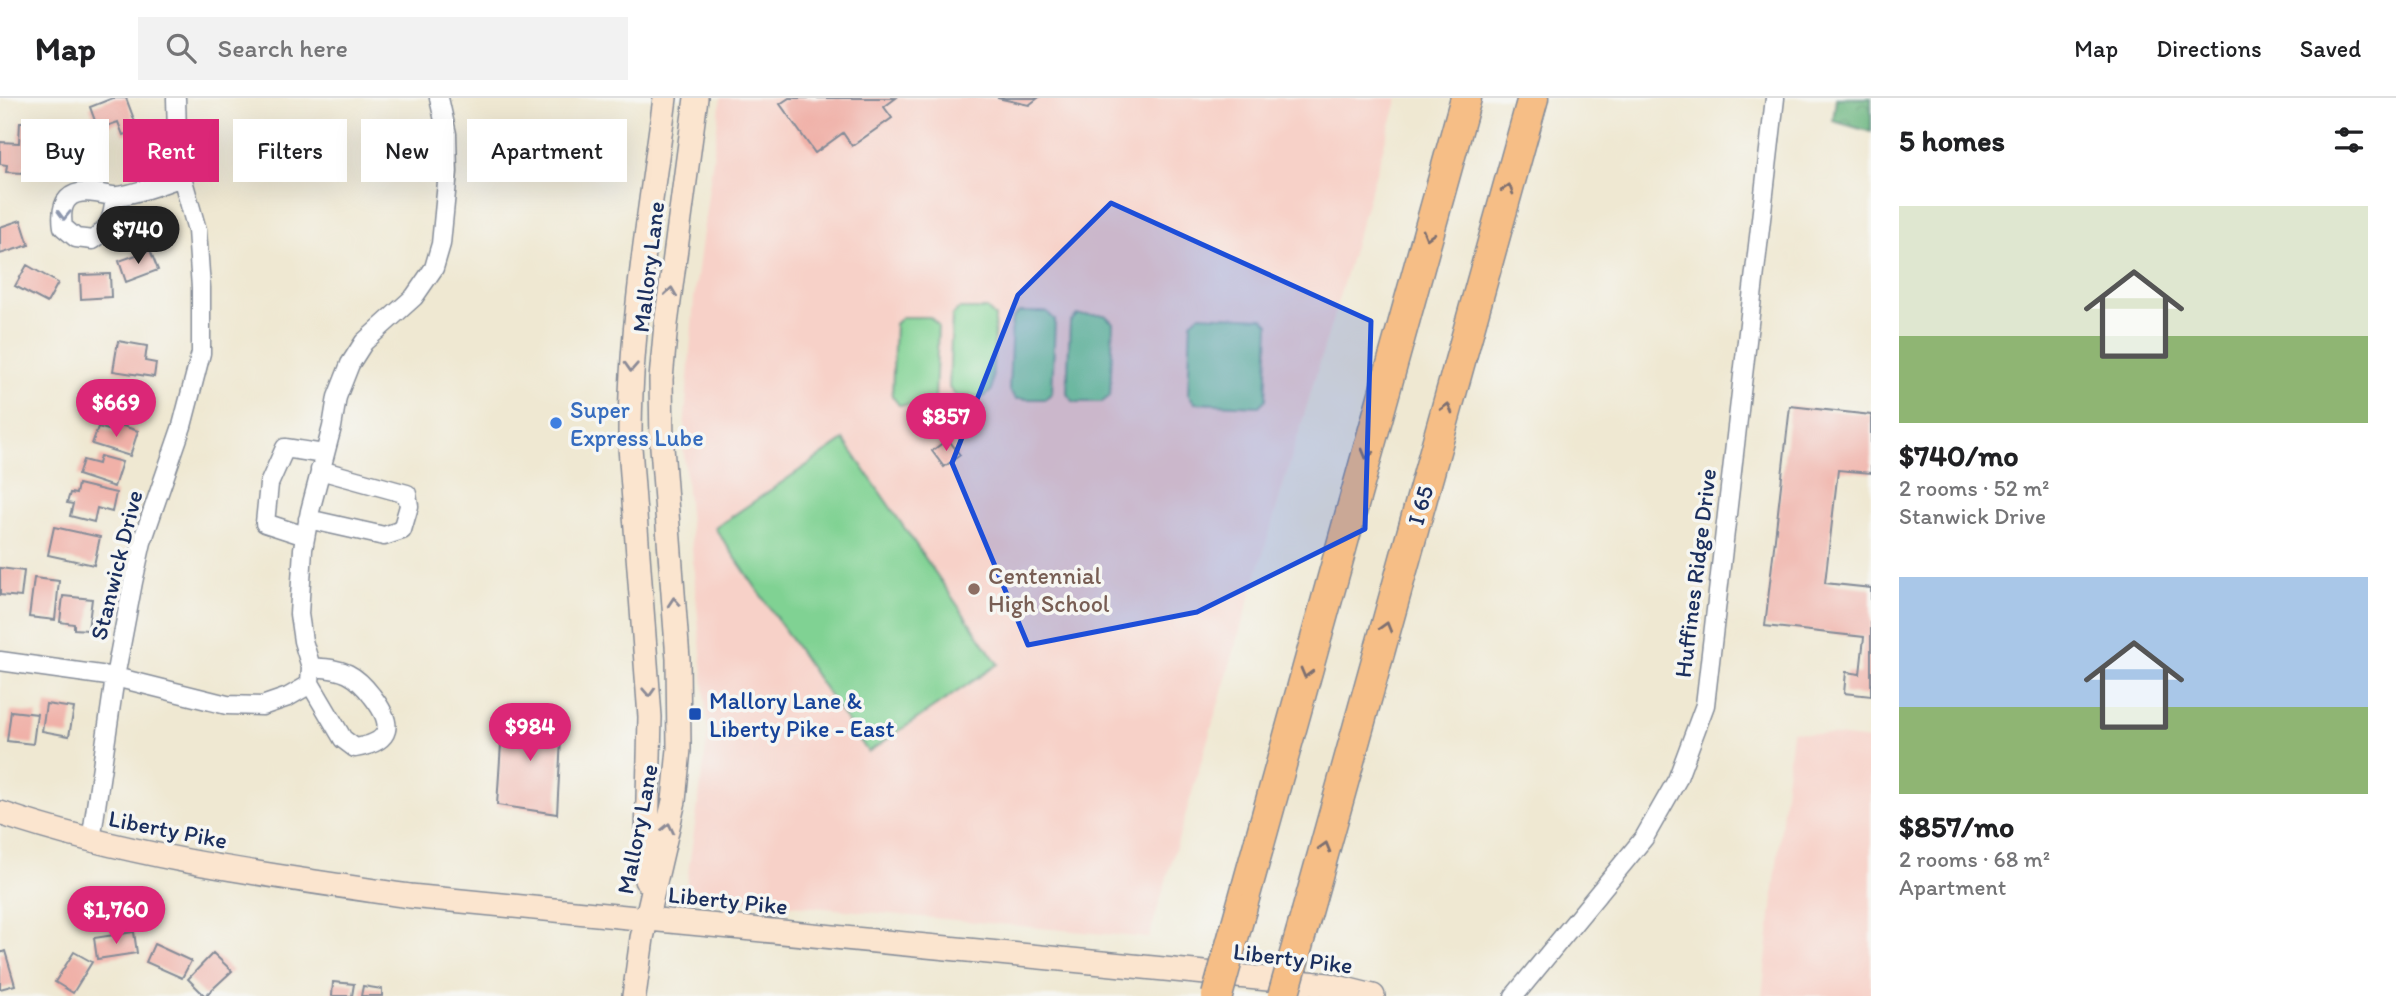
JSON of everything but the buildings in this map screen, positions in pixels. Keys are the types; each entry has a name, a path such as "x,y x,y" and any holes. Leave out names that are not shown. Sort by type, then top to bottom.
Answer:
{"highway":[{"path":"1217,996 1466,98"},
{"name":"I 65","path":"1283,996 1533,98"}],"main road":[{"name":"Mallory Lane","path":"646,918 650,717 630,422 634,331 665,98"},
{"name":"Mallory Lane","path":"646,918 674,801 679,749 678,659 661,412 666,324 696,98"},
{"path":"645,251 676,254"},
{"name":"Liberty Pike","path":"0,813 92,841 309,881 410,896 863,942 1329,985 1373,996"},
{"path":"634,996 646,918"}],"street":[{"name":"Stanwick Drive","path":"176,98 177,119"},
{"path":"0,661 115,677 227,705 262,706 288,697 310,675 332,669 350,675 366,688 383,709 388,726 383,738 372,745 355,748 343,739 310,675 299,614 307,528 337,397 350,364 365,342 414,297 434,268 441,244 448,172 447,134 439,98"},
{"name":"Huffines Ridge Drive","path":"1514,996 1644,838 1677,779 1705,705 1775,98"},
{"path":"116,197 166,182"},
{"name":"Stanwick Drive","path":"92,841 115,677 142,542 183,426 201,353 201,288 197,230 184,182"},
{"path":"285,447 322,462 407,494 409,506 402,530 384,536 265,523 270,484 285,447"}],"highlighted area":[{"path":"1111,203 1371,321 1365,529 1197,612 1028,645 952,463 1018,295"}],"shaded area":[{"name":"Centennial High School","path":"721,98 1398,98 1149,938 685,895 708,734 683,444 694,299"},
{"path":"1792,731 1871,740 1871,996 1762,996"}],"green space":[{"path":"1836,98 1871,98 1871,132 1833,121"},
{"path":"959,309 987,309 995,317 992,390 984,397 956,396 949,388 952,316"},
{"path":"1019,312 1047,312 1055,320 1052,393 1045,399 1016,399 1009,390 1012,319"},
{"path":"1077,315 1105,315 1113,323 1110,396 1102,402 1074,402 1067,394 1070,322"},
{"path":"1199,315 1263,318 1269,324 1266,399 1259,406 1195,403 1188,394 1191,322"},
{"path":"902,317 930,317 938,325 935,399 928,405 899,405 892,396 895,324"},
{"path":"844,440 998,664 868,752 715,528"}],"place":[{"name":"Super Express Lube","path":"556,423"},
{"name":"Centennial High School","path":"974,589"},
{"name":"Mallory Lane & Liberty Pike - East","path":"695,714"}]}
